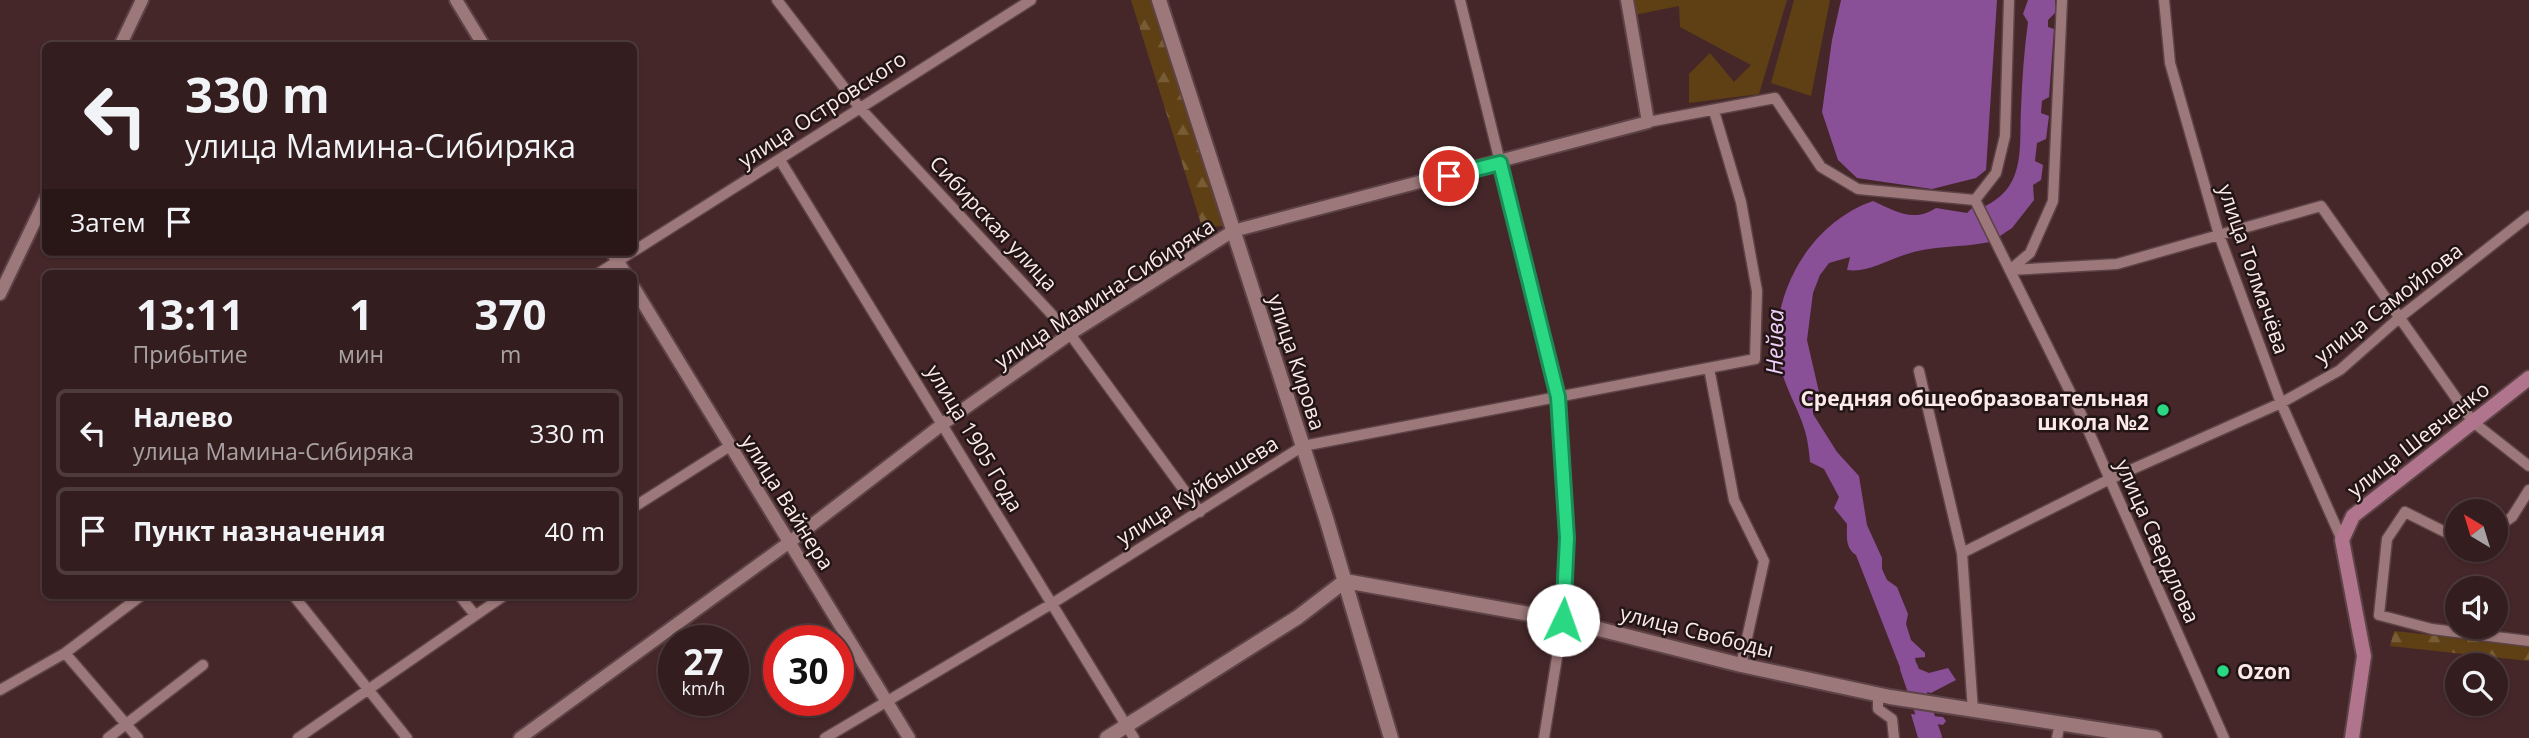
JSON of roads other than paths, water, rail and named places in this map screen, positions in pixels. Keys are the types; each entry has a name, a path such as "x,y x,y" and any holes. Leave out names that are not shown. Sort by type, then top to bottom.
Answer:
{"main road":[{"name":"улица Кирова","path":"1159,0 1303,446 1391,738"},
{"name":"улица Шевченко","path":"2342,540 2353,516 2529,378"},
{"path":"2342,540 2364,656 2352,738"},
{"name":"улица Свободы","path":"1345,581 1563,620 1741,665 2059,730 2155,738"},
{"path":"1107,738 1131,732 1298,617 1345,581"}],"street":[{"path":"122,42 142,0"},
{"path":"456,0 482,42"},
{"name":"Сибирская улица","path":"777,0 859,107 1070,334 1200,512"},
{"name":"улица Островского","path":"637,249 1031,0"},
{"path":"1460,0 1558,397 1567,538 1563,620 1544,738"},
{"path":"1627,0 1648,122"},
{"path":"1975,200 1996,173 2005,136 2009,0"},
{"path":"2010,270 2030,253 2053,201 2062,0"},
{"name":"улица Толмачёва","path":"2164,0 2170,63 2219,234 2281,403 2342,540"},
{"name":"улица Мамина-Сибиряка","path":"520,738 791,541 944,423 1070,334 1233,231 1648,122 1775,98 1821,167 1858,189 1975,200"},
{"name":"улица Куйбышева","path":"825,738 1053,603 1303,446 1755,359 1757,291 1741,202 1714,111"},
{"name":"улица 1905 Года","path":"780,160 944,423 1131,732"},
{"name":"улица Свердлова","path":"1975,200 2081,414 2224,738"},
{"path":"0,294 42,206"},
{"path":"2010,270 2117,264 2321,206 2473,422 2529,466"},
{"name":"улица Самойлова","path":"1962,553 2108,480 2281,403 2340,370 2399,318 2529,216"},
{"name":"улица Островского","path":"602,270 614,256"},
{"name":"улица Вайнера","path":"637,293 909,738"},
{"path":"1709,368 1734,500 1764,561 1741,665"},
{"path":"1919,371 1962,553 1973,711"},
{"path":"637,506 730,446"},
{"path":"2508,520 2529,490"},
{"path":"2445,532 2405,512 2387,539 2379,615 2432,629 2529,640"},
{"path":"0,690 65,653 137,599"},
{"path":"296,599 370,688 407,738"},
{"path":"462,599 475,615"},
{"path":"298,738 499,599"},
{"path":"65,653 138,738"},
{"path":"108,738 203,665"},
{"path":"1884,696 1878,709 1892,719 1894,738"}],"waterway":[{"name":"Нейва","path":"1909,668 1933,738"}],"place":[{"name":"Средняя общеобразовательная школа №2","path":"2163,410"},
{"name":"Ozon","path":"2223,671"}]}
